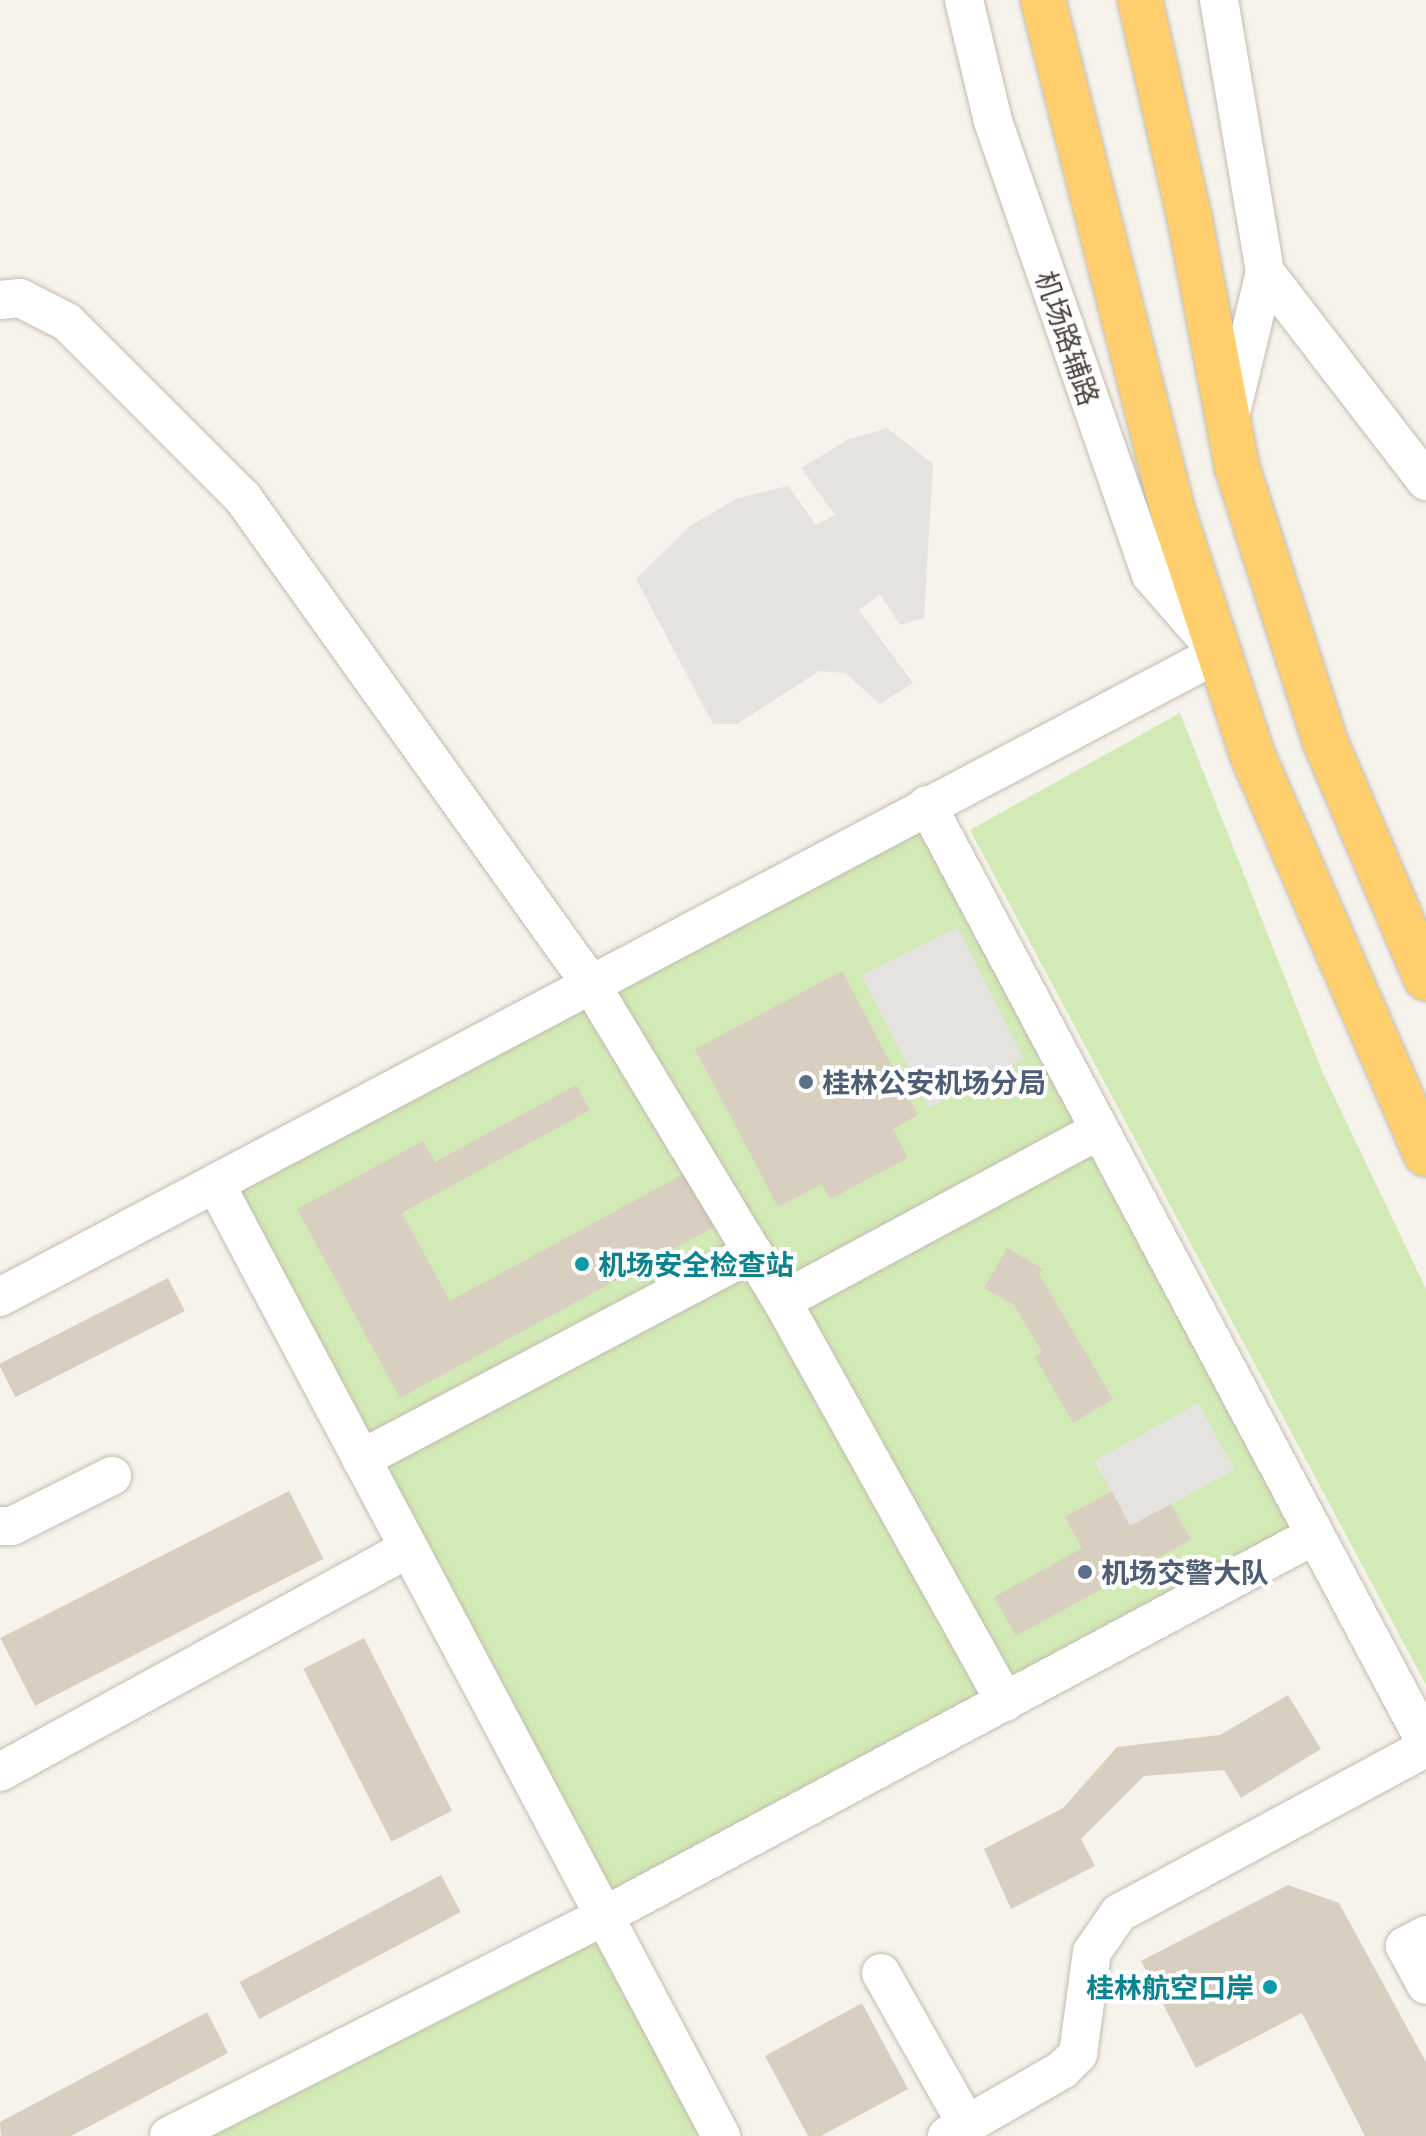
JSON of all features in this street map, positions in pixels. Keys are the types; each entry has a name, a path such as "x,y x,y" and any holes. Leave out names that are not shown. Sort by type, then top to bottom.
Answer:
{"highway":[{"path":"1043,0 1173,512 1252,754 1426,1154"},
{"path":"1140,0 1190,220 1237,467 1325,741 1426,978"}],"street":[{"name":"机场路辅路","path":"964,0 993,121 1151,575 1219,653"},
{"path":"1219,0 1265,272 1229,421"},
{"path":"1265,272 1426,481"},
{"path":"0,300 20,298 67,322 243,498 590,983 782,1301 1005,1702"},
{"path":"0,1297 1219,653"},
{"path":"881,1973 957,2131 1062,2070 1078,2054 1092,1952 1119,1913 1426,1745 927,805"},
{"path":"782,1301 1100,1130"},
{"path":"215,1183 721,2136"},
{"path":"361,1459 753,1252"},
{"path":"0,1526 12,1526 112,1476"},
{"path":"169,2136 604,1916 1315,1535"},
{"path":"0,1772 409,1548"},
{"path":"1426,1935 1405,1946 1426,1985"}],"green space":[{"path":"1180,713 1322,1071 1426,1289 1426,1685 970,830"},
{"path":"927,805 1315,1535 605,1916 721,2136 169,2136 604,1916 215,1183"}],"shaded area":[{"path":"887,428 933,464 924,618 900,625 880,594 859,610 913,683 880,704 845,673 819,671 737,724 713,724 636,579 690,526 738,498 788,486 816,525 835,515 801,468 849,439"},
{"path":"957,927 1024,1059 929,1107 862,976"},
{"path":"1198,1403 1235,1469 1131,1527 1094,1461"}],"building":[{"name":"桂林公安机场分局","path":"842,971 918,1115 893,1129 908,1158 830,1199 822,1184 778,1207 695,1049"},
{"name":"机场安全检查站","path":"576,1085 590,1110 402,1213 450,1301 685,1173 714,1227 400,1398 297,1209 423,1141 435,1162"},
{"path":"1007,1248 1043,1269 1039,1274 1113,1399 1073,1423 1035,1357 1042,1352 1014,1305 984,1288"},
{"path":"168,1278 185,1311 16,1397 0,1364"},
{"path":"289,1491 324,1559 35,1706 0,1638"},
{"name":"机场交警大队","path":"1112,1491 1130,1526 1171,1504 1191,1540 1016,1636 994,1597 1082,1548 1065,1517"},
{"path":"364,1638 452,1811 391,1842 303,1669"},
{"path":"1288,1695 1321,1749 1241,1798 1224,1770 1144,1776 1081,1839 1095,1866 1011,1909 984,1849 1063,1808 1117,1747 1220,1735"},
{"path":"441,1875 461,1912 259,2019 240,1982"},
{"name":"桂林航空口岸","path":"1288,1885 1339,1903 1426,2062 1426,2136 1365,2136 1302,2013 1196,2068 1141,1961"},
{"path":"862,2003 908,2089 821,2136 808,2136 765,2056"},
{"path":"207,2012 228,2053 71,2136 1,2136 0,2122"}],"place":[{"name":"桂林公安机场分局","path":"806,1082"},
{"name":"机场安全检查站","path":"582,1264"},
{"name":"机场交警大队","path":"1085,1572"},
{"name":"桂林航空口岸","path":"1270,1987"}]}
